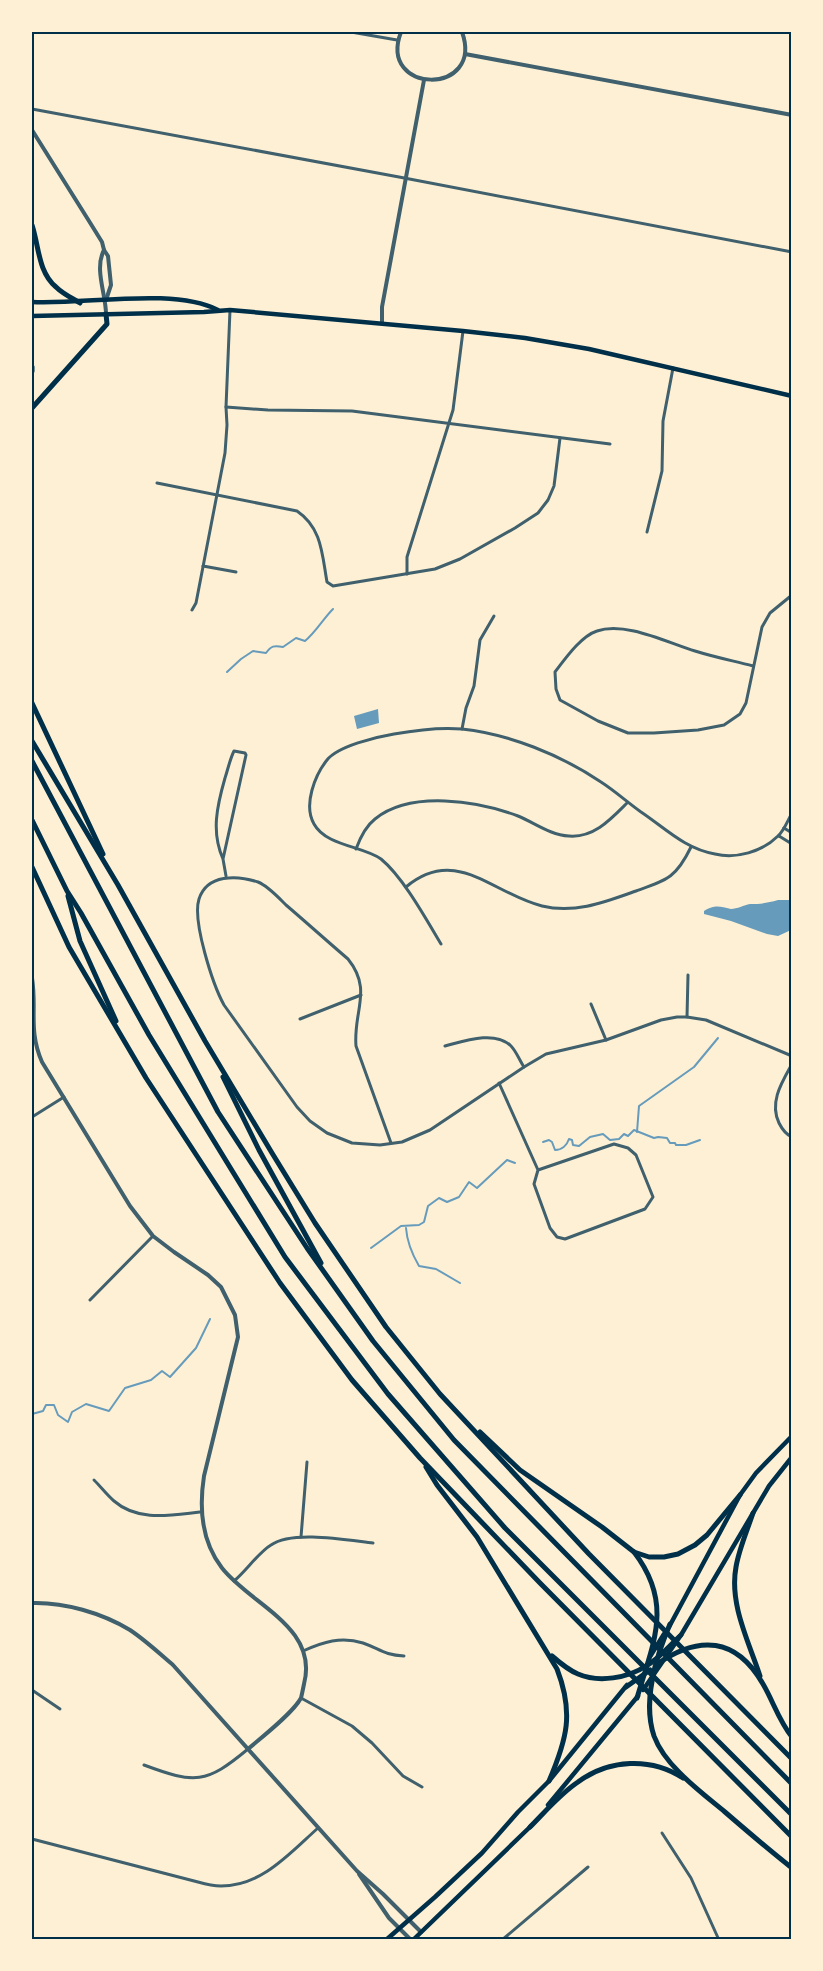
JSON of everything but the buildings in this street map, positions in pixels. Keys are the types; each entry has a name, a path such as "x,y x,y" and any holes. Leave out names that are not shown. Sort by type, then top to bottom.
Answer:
{"highway":[{"path":"32,225 42,266 50,282 80,303"},
{"path":"32,408 107,324 106,314"},
{"path":"32,704 118,885"},
{"path":"32,741 118,885 205,1041 315,1223 386,1326 440,1394 589,1554 792,1759"},
{"path":"32,761 218,1112 307,1248 373,1341 454,1440 792,1784"},
{"path":"32,820 67,891 149,1035 285,1257 388,1394 505,1528 792,1815"},
{"path":"32,867 69,947 128,1049 280,1283 352,1380 420,1458 540,1583 792,1837"},
{"path":"67,891 80,941 128,1049"},
{"path":"205,1041 259,1150 333,1285"},
{"path":"440,1394 519,1470 602,1527 634,1552 644,1565 657,1596 656,1632 647,1666"},
{"path":"420,1458 437,1485 477,1537 548,1653 565,1687 568,1705 567,1726 549,1781"},
{"path":"634,1552 649,1557 664,1557 678,1554 695,1545 707,1535 740,1495"},
{"path":"753,1513 736,1567 734,1584 738,1608 763,1684 784,1728 792,1737"},
{"path":"662,1657 670,1624"},
{"path":"681,1635 657,1664 654,1674 650,1712 651,1723 659,1746 691,1783 792,1868"},
{"path":"626,1687 647,1666 662,1657 693,1645 719,1646 732,1651 742,1657 763,1684"},
{"path":"548,1653 566,1668 581,1676 598,1679 642,1672 657,1664"},
{"path":"637,1698 642,1672"},
{"path":"530,1827 577,1782 616,1765 635,1763 662,1767 691,1783"}],"main road":[{"path":"32,302 80,303 156,298 204,303 218,309"},
{"path":"32,316 204,312 218,309 463,331 590,349 792,396"},
{"path":"642,1672 740,1495 756,1473 792,1436"},
{"path":"681,1635 769,1486 792,1457"},
{"path":"412,1940 530,1827 637,1698 654,1674 662,1657"},
{"path":"386,1940 482,1852 549,1781 626,1687"}],"street":[{"path":"351,32 398,40"},
{"path":"401,32 397,51 406,70 424,80 435,81 446,78 461,64 466,43 462,32"},
{"path":"465,54 792,115"},
{"path":"382,323 382,307 424,80"},
{"path":"32,109 792,252"},
{"path":"32,130 102,242 108,256 111,285 106,300"},
{"path":"104,250 100,257 106,314"},
{"path":"192,610 196,603 225,453 230,310"},
{"path":"407,574 407,557 450,423 463,331"},
{"path":"647,532 662,471 663,421 673,368"},
{"path":"226,407 352,411 610,444"},
{"path":"158,483 297,511 306,517 318,534 327,582 333,586 435,569 460,560 538,513 548,500 554,486 560,438"},
{"path":"203,566 236,572"},
{"path":"753,666 636,631 615,628 596,631 574,648 555,672 556,689 560,700 598,721 628,733 698,730 724,725 740,714 746,704 762,627 770,613 792,595"},
{"path":"462,729 474,686 480,640 494,616"},
{"path":"441,944 405,887 382,860 370,853 342,845 324,834 314,824 310,808 312,790 318,771 331,755 384,736 432,729 462,729 517,742 541,750 603,783 691,848 726,856 744,854 761,848 779,836 792,813"},
{"path":"223,859 246,759 245,753 234,751 219,801 216,820 217,841 226,876"},
{"path":"356,849 363,833 375,819 397,807 420,802 441,801 489,808 518,816 555,834 571,837 588,834 608,823 627,802"},
{"path":"784,828 792,833"},
{"path":"779,836 792,844"},
{"path":"405,887 422,874 443,870 483,879 521,899 542,906 564,909 584,907 671,878 683,865 691,848"},
{"path":"391,1143 356,1046 355,1036 361,995 357,970 348,959 260,882 226,876 212,882 199,898 198,920 216,991 297,1107 310,1121 327,1133 352,1143 380,1145 391,1143 411,1139 430,1130 546,1054 606,1041 661,1020 687,1017 706,1020 792,1056"},
{"path":"687,1017 688,975"},
{"path":"32,978 33,1029 42,1062 130,1206 153,1236 221,1287 235,1315 238,1337 204,1476 200,1512 204,1533 221,1567 234,1581 289,1627 297,1637 306,1659 307,1674 301,1698 248,1749 223,1769 200,1777 176,1777 144,1765"},
{"path":"300,1018 361,995"},
{"path":"591,1004 606,1041"},
{"path":"446,1046 469,1039 490,1038 511,1046 524,1067"},
{"path":"792,1064 780,1087 775,1108 780,1126 787,1135 792,1137"},
{"path":"499,1083 538,1170 534,1184 550,1228 557,1237 565,1239 645,1209 653,1197 636,1155 628,1148 614,1143 538,1170"},
{"path":"32,1118 64,1097"},
{"path":"90,1300 153,1236"},
{"path":"302,1537 307,1462"},
{"path":"94,1480 114,1502 140,1514 166,1516 200,1512"},
{"path":"234,1581 270,1545 286,1538 302,1537 373,1543"},
{"path":"32,1603 65,1606 87,1612 128,1629 147,1642 173,1665 357,1871 421,1932"},
{"path":"303,1651 324,1641 340,1639 363,1643 388,1655 404,1656"},
{"path":"32,1690 60,1709"},
{"path":"301,1698 352,1726 372,1743 403,1776 422,1787"},
{"path":"32,1839 221,1886 242,1883 268,1872 318,1828"},
{"path":"662,1833 691,1878 719,1940"},
{"path":"502,1940 588,1867"},
{"path":"357,1871 374,1898 412,1940"}],"water":[{"path":"378,709 379,723 357,729 354,716"},
{"path":"778,900 792,900 791,930 778,936 704,914 704,911 715,907 733,909"}],"waterway":[{"path":"227,672 253,651 266,653 271,647 283,647 296,638 305,641 333,609"},
{"path":"637,1132 639,1106 694,1067 718,1038"},
{"path":"543,1142 549,1140 555,1150 558,1150 564,1147 569,1139 572,1140 573,1145 579,1146 590,1137 603,1134 610,1140 619,1139 624,1134 628,1136 634,1130 654,1138 667,1138 670,1143 676,1145 686,1145 700,1140"},
{"path":"371,1248 401,1226 419,1225 424,1222 428,1206 439,1198 447,1202 459,1197 469,1182 477,1188 507,1160 515,1163"},
{"path":"406,1228 410,1248 419,1266 436,1269 460,1283"},
{"path":"32,1414 43,1411 46,1405 54,1405 58,1415 68,1422 72,1412 86,1404 109,1411 125,1388 151,1380 162,1371 170,1377 196,1348 210,1319"}]}
